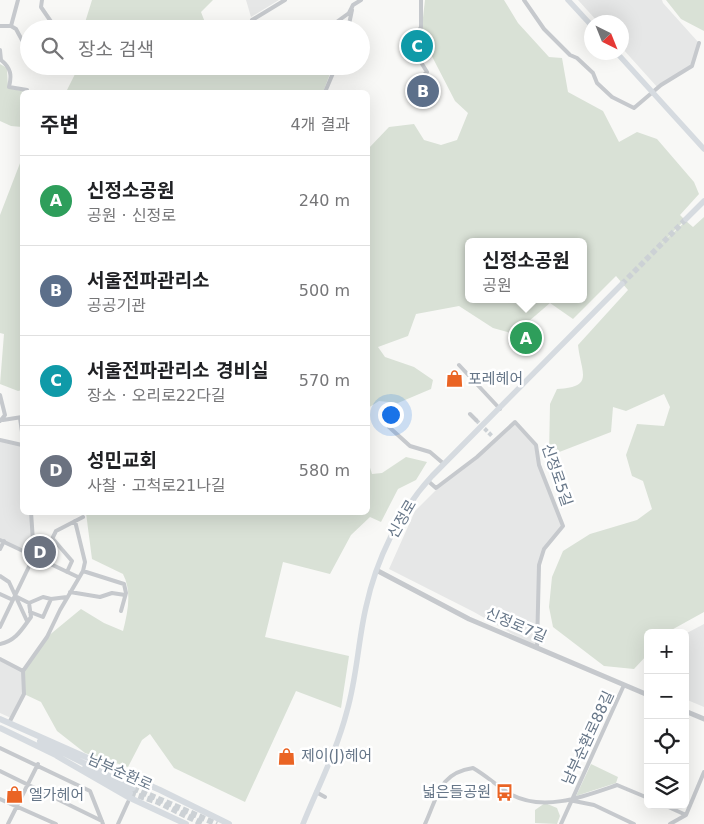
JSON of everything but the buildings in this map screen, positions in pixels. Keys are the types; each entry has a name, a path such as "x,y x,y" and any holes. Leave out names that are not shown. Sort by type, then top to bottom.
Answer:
{"main road":[{"path":"568,0 584,17"},
{"path":"623,60 704,148"},
{"path":"686,219 703,202 704,197"},
{"name":"신정로","path":"302,824 334,751 347,711 366,606 390,537 408,504 444,464 622,284"},
{"name":"남부순환로","path":"0,719 160,790 229,824"},
{"name":"남부순환로","path":"0,728 132,790 9,723"},
{"name":"남부순환로","path":"57,756 128,798 186,824"}],"street":[{"path":"11,26 18,0"},
{"path":"42,0 41,7 50,20"},
{"path":"252,20 285,0"},
{"path":"339,20 349,12 353,5 361,0"},
{"path":"415,82 427,72 411,46 421,27 421,0"},
{"path":"524,0 544,29 570,55 577,58 593,73 597,83 612,97 634,108 652,93 692,66 699,43"},
{"path":"350,20 353,5"},
{"path":"0,26 16,28 20,36"},
{"path":"0,50 1,60 9,67 11,78 9,87 27,90"},
{"path":"326,90 332,75"},
{"path":"460,365 500,409"},
{"path":"0,395 5,415 1,421"},
{"path":"470,414 476,420"},
{"path":"1,421 20,417"},
{"path":"388,419 390,427 410,446 430,452 444,464"},
{"name":"신정로5길","path":"428,481 436,488 477,457 494,437 515,422 530,436 536,445 539,465 563,526 544,549 539,565 538,648"},
{"path":"0,440 20,445"},
{"path":"0,627 34,556 30,515"},
{"path":"34,547 49,545 56,531 83,517"},
{"path":"9,723 24,694 23,671 47,637 78,577 83,571 85,562 75,521"},
{"path":"54,538 72,561 67,572"},
{"path":"0,549 2,540 78,577"},
{"path":"83,571 124,584 125,595 121,611"},
{"name":"신정로7길","path":"378,571 469,619 644,693"},
{"path":"0,576 9,582 14,598 27,622"},
{"path":"0,594 29,603 43,596 51,599 69,595 100,597 112,593 125,595"},
{"path":"30,612 43,617 51,599"},
{"path":"0,644 11,642 31,617 29,603"},
{"path":"0,613 5,616"},
{"path":"0,659 23,671"},
{"name":"남부순환로88길","path":"560,824 624,685"},
{"path":"689,713 704,719"},
{"path":"0,748 38,764 90,791 102,823"},
{"path":"8,824 38,764"},
{"path":"425,824 446,778 458,770 473,768 503,790 520,798 560,802 586,802 634,824"},
{"path":"0,771 102,823"},
{"path":"670,824 686,815 704,772"},
{"path":"571,801 617,785 644,796"},
{"path":"316,791 325,797"},
{"path":"0,799 56,824"},
{"path":"118,824 128,802"},
{"path":"673,809 686,815"}],"shaded area":[{"path":"92,0 213,0 201,12 204,20 86,20"},
{"path":"246,0 279,0 251,17"},
{"path":"425,0 504,0 518,23 549,57 562,58 568,92 603,111 619,142 637,132 657,139 694,182 699,194 680,215 685,220 662,243 686,221 693,227 704,217 704,612 673,629 644,629 644,658 634,669 604,666 553,627 549,607 552,577 563,551 590,534 637,520 652,509 643,481 632,476 626,455 637,424 664,426 670,407 664,394 626,411 613,407 611,432 549,456 550,404 557,389 569,388 581,382 583,371 578,345 628,290 616,276 573,319 550,303 514,334 493,328 459,306 416,314 408,336 378,347 385,357 414,367 433,380 431,389 398,403 379,401 370,407 370,147 389,127 414,124 424,140 441,145 457,140 468,113 455,101 421,35"},
{"path":"578,0 662,0 699,43 692,66 658,88 629,56 629,15 592,15"},
{"path":"666,0 704,0 704,31 681,19"},
{"path":"0,64 7,68 8,88 20,91 20,127 11,126 0,121"},
{"path":"74,75 330,75 324,90 67,90"},
{"path":"20,163 20,390 18,391 0,384 4,334 0,333 0,215"},
{"path":"515,422 536,445 539,465 563,526 544,549 539,565 537,648 474,612 389,569 415,511 445,481 477,457"},
{"path":"0,440 20,445 20,515 31,515 34,556 0,540"},
{"path":"406,457 427,462 416,480 398,489 381,522 370,517 351,535 330,574 283,562 265,637 349,656 341,708 296,691 245,802 174,768 150,734 142,740 128,767 85,753 57,731 41,702 24,694 23,671 47,637 81,609 104,623 123,631 128,602 126,581 123,574 92,559 86,515 370,515 370,468 372,474 382,473"},
{"path":"704,624 704,707 689,701 689,632"},
{"path":"0,659 23,671 24,694 11,718 0,713"},
{"path":"591,764 618,777 616,783 576,796"},
{"path":"545,803 557,808 560,816 557,824 535,823 535,810"}],"tunnel":[{"path":"622,284 686,219"},
{"path":"476,420 492,436"},
{"path":"133,788 217,824"},
{"path":"130,793 158,802 203,824"}],"place":[{"name":"서울전파관리소 경비실","path":"417,46"},
{"name":"서울전파관리소","path":"423,91"},
{"name":"신정소공원","path":"526,338"},
{"name":"포레헤어","path":"454,379"},
{"name":"성민교회","path":"40,552"},
{"name":"제이(J)헤어","path":"287,756"},
{"name":"넓은들공원","path":"505,792"},
{"name":"엘가헤어","path":"15,795"}]}
